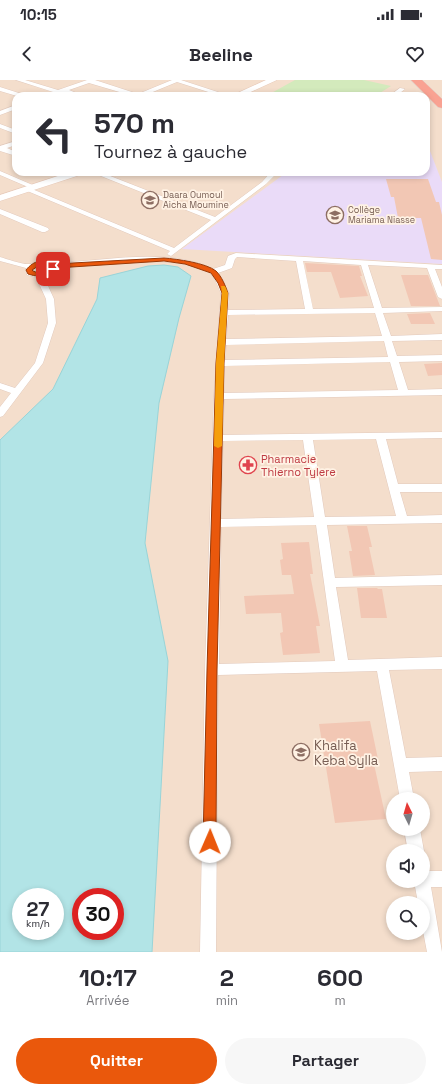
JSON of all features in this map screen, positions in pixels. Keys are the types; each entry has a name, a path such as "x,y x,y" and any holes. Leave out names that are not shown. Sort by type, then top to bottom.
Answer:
{"highway":[{"path":"416,80 428,92"},
{"path":"423,80 442,91"},
{"path":"430,93 442,105"}],"street":[{"path":"19,80 65,92"},
{"path":"61,91 91,80 126,92"},
{"path":"148,92 177,80 214,92"},
{"path":"244,92 273,80"},
{"path":"0,89 12,93"},
{"path":"398,92 402,89"},
{"path":"0,108 12,111"},
{"path":"0,113 12,108"},
{"path":"0,126 12,130"},
{"path":"1,149 12,145"},
{"path":"1,149 12,153"},
{"path":"0,173 30,188 175,251"},
{"path":"0,198 64,176"},
{"path":"104,176 216,220"},
{"path":"164,260 264,184 272,176"},
{"path":"0,211 45,230"},
{"path":"213,272 229,266 231,258 236,255 442,267"},
{"path":"0,259 30,267 34,264 45,263 53,266 164,260 186,262 213,272 221,282 225,293 219,396 212,670 208,952"},
{"path":"299,259 310,312"},
{"path":"364,262 404,393"},
{"path":"30,267 30,273 39,275 51,272 53,266"},
{"path":"430,266 442,297"},
{"path":"0,414 39,363 52,323 50,299 39,275"},
{"path":"224,313 442,309"},
{"path":"222,342 442,337"},
{"path":"220,363 442,358"},
{"path":"0,386 17,392"},
{"path":"219,396 442,392"},
{"path":"218,438 442,435"},
{"path":"380,436 402,519"},
{"path":"308,437 342,666"},
{"path":"394,488 442,488"},
{"path":"216,522 442,519"},
{"path":"330,583 442,580"},
{"path":"212,670 442,663"},
{"path":"382,665 406,792"},
{"path":"400,765 442,764"},
{"path":"430,880 442,879"},
{"path":"423,888 435,952"}],"shaded area":[{"path":"0,80 442,80 442,952 0,952"},
{"name":"Collège Mariama Niasse","path":"430,151 442,182 442,264 182,249 282,176 430,176"}],"green space":[{"path":"295,80 364,80 391,86 381,92 273,92"}],"water":[{"path":"164,265 178,267 191,276 179,318 159,403 145,543 168,661 152,952 0,952 0,440 53,389 97,299 100,278 148,266"}],"building":[{"path":"386,179 428,179 436,202 439,202 442,215 442,260 431,259 421,218 398,218 394,197 391,197"},
{"path":"305,263 359,266 362,276 360,276 368,296 340,298 331,272 307,272"},
{"path":"401,275 428,275 440,306 411,306"},
{"path":"430,313 435,324 411,324 407,314"},
{"path":"442,363 442,375 428,376 424,364"},
{"path":"347,526 367,526 372,547 369,547 375,575 353,576 349,551 352,551"},
{"path":"309,542 313,574 310,574 320,626 316,626 320,653 283,655 280,633 283,632 281,613 246,614 244,596 294,594 291,575 282,575 280,560 283,559 281,543"},
{"path":"357,588 382,589 387,618 361,618"},
{"path":"370,721 379,764 374,764 386,819 335,823 319,724"}],"slow traffic":[{"path":"218,446 220,363 225,293 223,288"}],"place":[{"name":"Daara Oumoul Aicha Moumine","path":"150,200"},
{"name":"Collège Mariama Niasse","path":"335,215"},
{"name":"Pharmacie Thierno Tylere","path":"248,465"},
{"name":"Khalifa Keba Sylla","path":"301,752"}],"route":[{"path":"53,269 51,272 39,275 30,273 29,270 34,264 40,263 50,264 53,266 164,260 186,262 213,272 221,282 225,293 220,363 212,670 210,842"}]}
